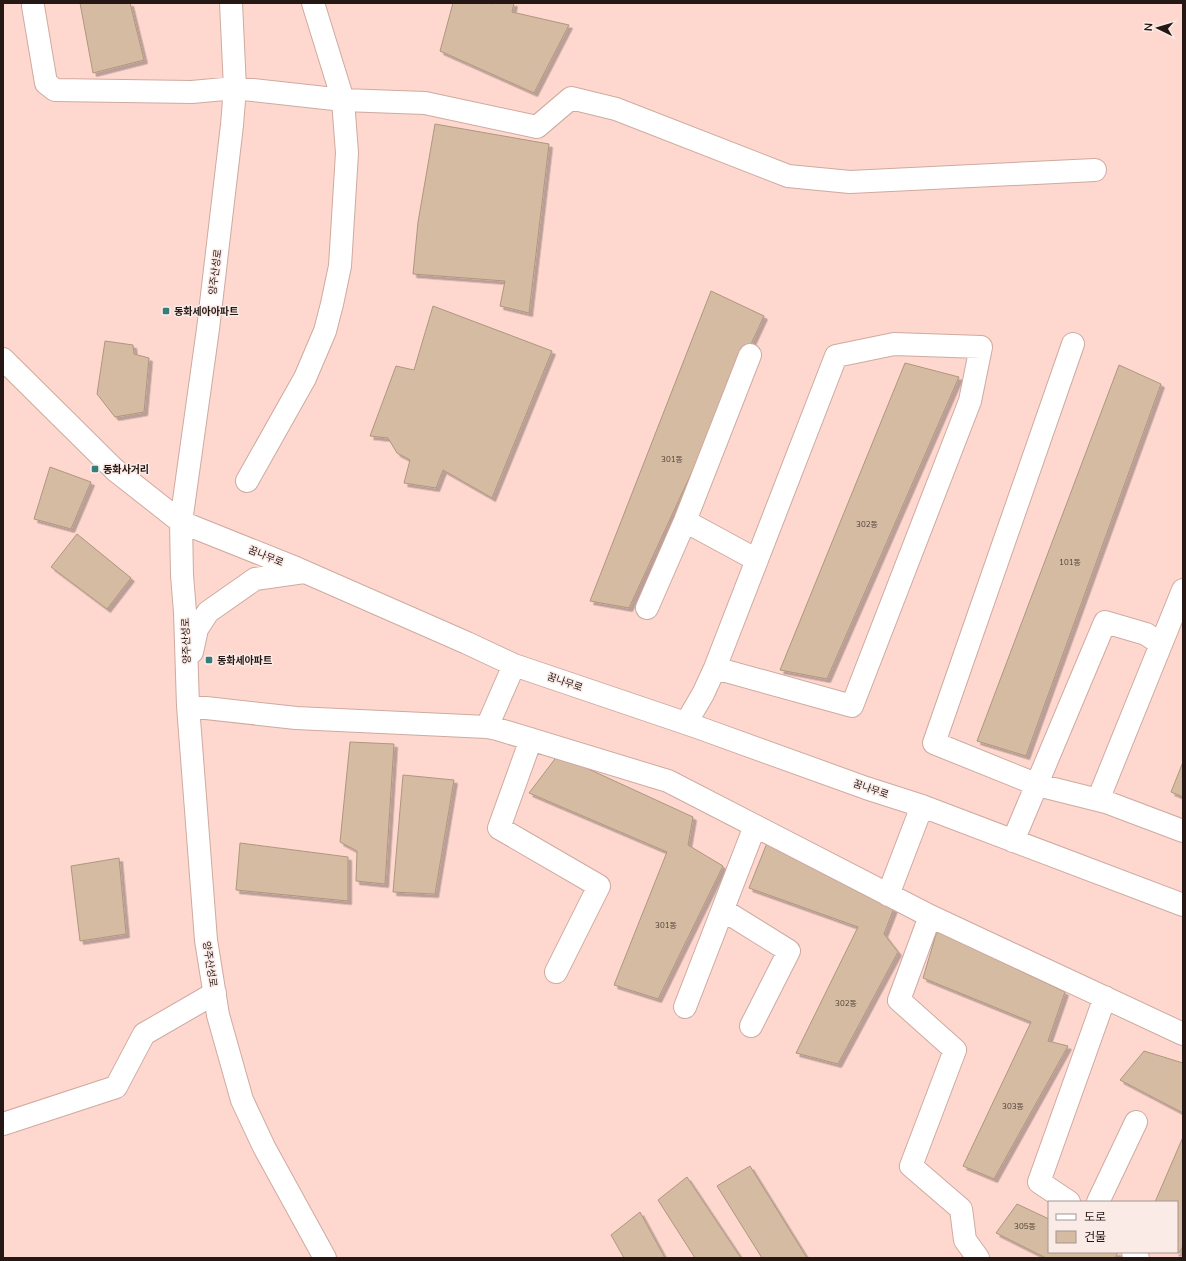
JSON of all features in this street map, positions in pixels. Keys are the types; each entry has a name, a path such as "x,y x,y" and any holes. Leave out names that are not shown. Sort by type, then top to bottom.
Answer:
{"street":[{"name":"양주산성로","path":"231,3 235,88 210,314 181,522 188,706 206,940 218,1015 242,1100 264,1147 325,1258"},
{"path":"247,481 305,378 325,331 340,266 346,152 344,100 312,3"},
{"path":"33,6 46,83 55,90 192,92 235,88 344,100 425,103 536,127 571,98 616,109 664,129 788,176 850,182 1095,170"},
{"path":"686,723 703,694 715,668 836,356 894,344 981,347 970,401 852,706 715,668"},
{"path":"1073,344 934,743 1038,785 1106,802 1183,831"},
{"path":"647,608 685,521 750,355"},
{"name":"꿈나무로","path":"3,359 115,470 181,522 304,572 514,665 686,723 866,788 922,806 1183,905"},
{"path":"685,521 757,560"},
{"path":"187,674 197,629 208,612 255,579 304,572"},
{"path":"1098,800 1183,590"},
{"path":"1013,841 1038,785 1105,622 1146,634 1161,644"},
{"path":"487,727 514,665"},
{"path":"188,706 296,718 487,727 668,781 930,916 1183,1034"},
{"path":"531,739 499,828 599,886 556,972"},
{"path":"888,895 922,806"},
{"path":"685,1008 755,826"},
{"path":"723,910 789,951 751,1026"},
{"path":"930,916 899,1000 955,1050 911,1166 960,1209 965,1240 978,1258"},
{"path":"3,1124 116,1087 144,1034 215,992"},
{"path":"1068,1201 1039,1182 1105,997"},
{"path":"1098,1201 1136,1122"}],"building":[{"path":"80,3 130,3 144,60 93,73"},
{"path":"453,3 514,3 512,12 569,25 534,93 440,51"},
{"path":"435,124 549,144 529,313 500,306 505,281 413,274 418,222"},
{"path":"711,291 764,316 629,608 590,601"},
{"path":"433,306 552,351 492,498 443,470 436,488 404,483 410,460 397,453 388,438 370,436 396,366 414,370"},
{"path":"105,341 133,345 134,354 149,358 144,412 115,417 97,394"},
{"path":"905,363 959,377 827,679 780,670"},
{"path":"1119,365 1161,384 1026,756 977,741"},
{"path":"50,467 91,482 71,529 34,519"},
{"path":"77,534 131,578 107,609 51,567"},
{"path":"350,742 394,744 385,884 356,881 357,851 340,842"},
{"path":"558,755 693,817 688,845 723,866 658,999 614,985 667,852 529,793"},
{"path":"1183,762 1183,797 1171,792"},
{"path":"403,775 454,780 435,894 393,892"},
{"path":"240,843 348,857 348,901 236,890"},
{"path":"767,843 894,908 884,934 898,952 838,1064 796,1053 858,927 749,888"},
{"path":"119,858 126,934 80,941 71,866"},
{"path":"937,931 1065,992 1048,1041 1068,1046 994,1179 963,1166 1031,1022 923,978"},
{"path":"1144,1051 1183,1063 1183,1113 1120,1080"},
{"path":"1183,1137 1183,1246 1179,1253 1178,1201 1155,1201"},
{"path":"750,1166 807,1258 762,1258 717,1186"},
{"path":"687,1177 741,1258 695,1258 658,1200"},
{"path":"1017,1204 1048,1219 1048,1253 1118,1253 1115,1258 1046,1258 996,1233"},
{"path":"640,1212 665,1258 624,1258 611,1235"}],"place":[{"name":"동화세아아파트","path":"166,311"},
{"name":"동화사거리","path":"95,469"},
{"name":"동화세아파트","path":"209,660"}]}
